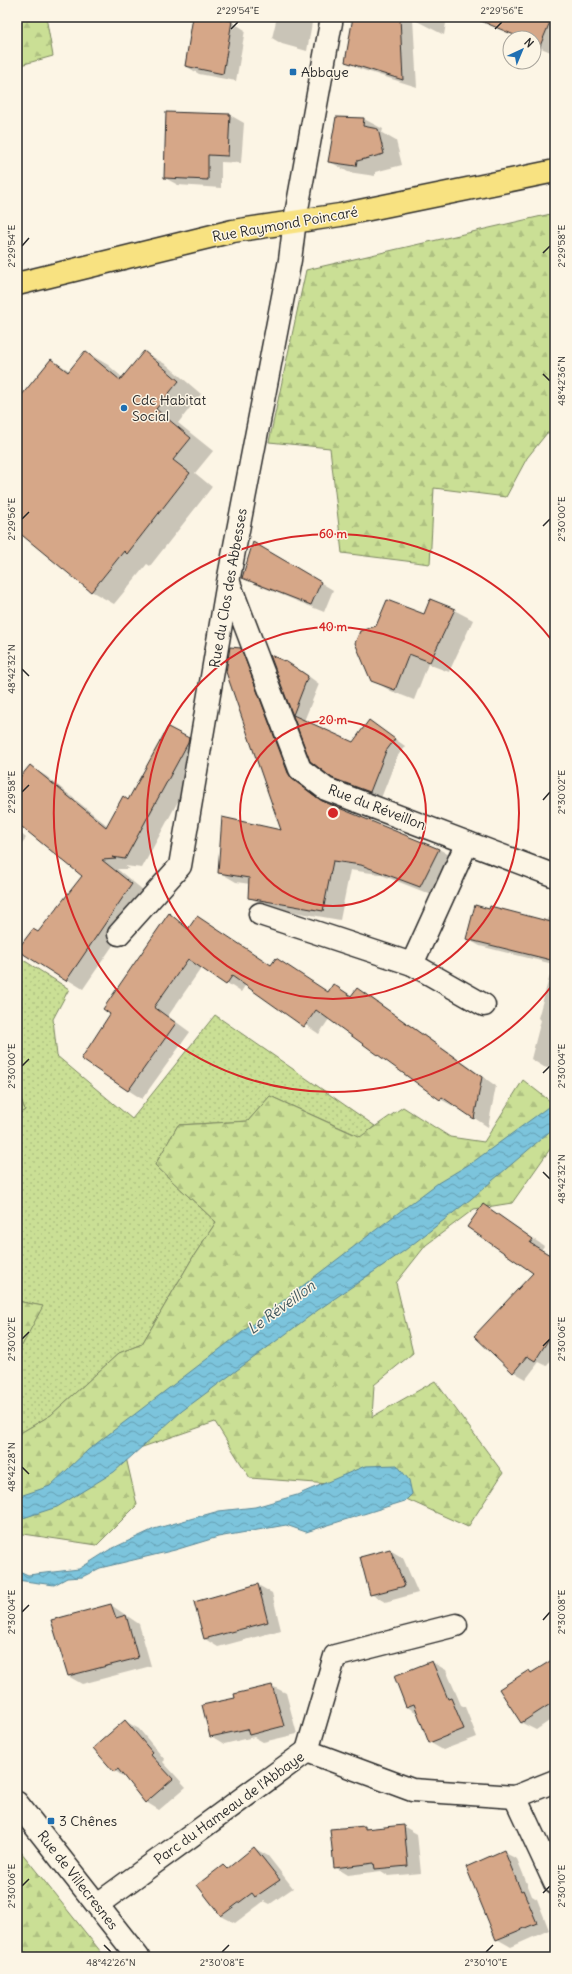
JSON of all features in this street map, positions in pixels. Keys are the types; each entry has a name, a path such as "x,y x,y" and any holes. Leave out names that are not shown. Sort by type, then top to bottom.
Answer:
{"main road":[{"name":"Rue Raymond Poincaré","path":"17,284 233,231 295,220 340,215 555,171"}],"street":[{"name":"Rue du Clos des Abbesses","path":"119,934 180,866 228,582 290,260 295,220 332,17"},
{"name":"Rue du Réveillon","path":"228,582 300,769 326,789 555,876"},
{"path":"412,964 467,843"},
{"path":"260,914 412,964 484,1005"},
{"path":"307,1751 335,1656 456,1625"},
{"name":"Parc du Hameau de l'Abbaye","path":"98,1904 307,1751 412,1790 515,1797 555,1781"},
{"path":"515,1797 555,1883"},
{"name":"Rue de Villecresnes","path":"17,1803 98,1904 138,1957"}],"green space":[{"path":"17,17 46,17 53,56 17,66"},
{"path":"555,213 555,432 547,433 527,458 506,497 434,488 430,564 342,553 330,448 269,442 306,270"},
{"path":"17,956 69,989 53,1019 57,1056 132,1119 215,1015 375,1126 361,1137 270,1096 248,1121 178,1125 155,1165 216,1222 193,1257 142,1344 119,1353 51,1415 17,1435 17,1355 42,1306 17,1301 17,1115 25,1110 17,1088"},
{"path":"523,1080 555,1105 555,1142 512,1203 474,1209 426,1245 396,1283 413,1353 374,1385 372,1417 435,1381 503,1473 468,1527 382,1488 250,1478 215,1422 125,1453 137,1505 97,1545 17,1533 17,1435 51,1415 119,1353 142,1344 193,1257 216,1222 155,1165 178,1125 248,1121 270,1096 360,1137 403,1107 450,1137 484,1142"},
{"path":"17,1088 25,1110 17,1115"},
{"path":"17,1301 43,1306 17,1355"},
{"path":"17,1847 105,1957 35,1957 17,1948"}],"water":[{"name":"Le Réveillon","path":"555,1102 555,1127 471,1199 404,1251 318,1310 182,1411 114,1472 57,1507 17,1520 17,1497 50,1486 88,1450 394,1216 438,1183 473,1162"},
{"path":"397,1465 409,1480 412,1494 405,1501 306,1532 286,1525 218,1537 175,1550 100,1568 82,1577 67,1578 54,1585 17,1580 17,1570 28,1575 79,1569 109,1550 154,1529 219,1511 255,1507 297,1495 365,1466"}],"building":[{"path":"193,17 211,17 232,21 223,74 185,66"},
{"path":"353,17 400,17 403,80 345,62"},
{"path":"472,17 552,17 542,41 542,30 502,30"},
{"path":"166,112 230,114 228,156 208,155 208,180 164,178"},
{"path":"336,117 364,118 363,126 378,129 384,154 357,161 356,166 328,162"},
{"path":"85,351 120,380 144,351 179,381 156,409 191,438 173,460 190,473 127,554 124,551 91,592 17,531 17,401 51,359 68,372"},
{"path":"253,542 321,582 311,605 242,578"},
{"path":"430,599 455,609 430,662 409,654 395,690 371,681 355,643 360,631 376,626 387,600 424,614"},
{"path":"230,647 241,648 288,773 292,779 322,801 439,849 420,887 361,865 333,861 323,911 248,898 249,878 218,873 222,817 281,830 226,672"},
{"path":"270,655 287,662 308,676 293,715 353,742 369,720 395,739 386,751 370,792 332,778 310,761"},
{"path":"168,727 189,738 188,743 125,859 112,857 116,859 102,860 132,884 66,981 17,950 33,929 38,932 82,876 17,823 17,781 30,765 106,827 123,796 128,800"},
{"path":"475,905 489,909 490,906 555,923 555,961 466,939"},
{"path":"169,913 188,929 197,916 271,965 276,958 328,992 333,984 351,996 357,988 482,1077 474,1119 442,1097 440,1100 316,1010 304,1027 232,976 226,985 188,959 154,1007 176,1023 128,1091 81,1059 110,1014 103,1009"},
{"path":"483,1204 533,1239 530,1243 550,1255 555,1249 555,1329 535,1361 527,1356 513,1373 474,1336 533,1273 467,1227"},
{"path":"390,1549 405,1586 370,1595 360,1557"},
{"path":"258,1584 268,1622 204,1639 194,1602"},
{"path":"111,1604 116,1618 126,1615 138,1658 68,1676 51,1620"},
{"path":"555,1658 555,1701 521,1723 499,1689 529,1670 531,1673"},
{"path":"432,1661 448,1699 451,1698 464,1729 429,1743 414,1704 406,1707 394,1676"},
{"path":"272,1685 284,1726 249,1735 247,1729 210,1737 202,1705 235,1698 234,1694"},
{"path":"125,1720 152,1752 150,1754 173,1779 145,1803 118,1769 114,1772 93,1748"},
{"path":"404,1825 408,1866 375,1869 374,1863 334,1868 330,1829 365,1826 365,1829"},
{"path":"254,1847 280,1880 255,1897 252,1893 221,1916 197,1885 223,1865 227,1869"},
{"path":"504,1850 521,1891 523,1890 537,1923 496,1940 466,1867"}],"place":[{"name":"Abbaye","path":"293,72"},
{"name":"Cdc Habitat Social","path":"124,408"},
{"name":"3 Chênes","path":"51,1821"}]}
